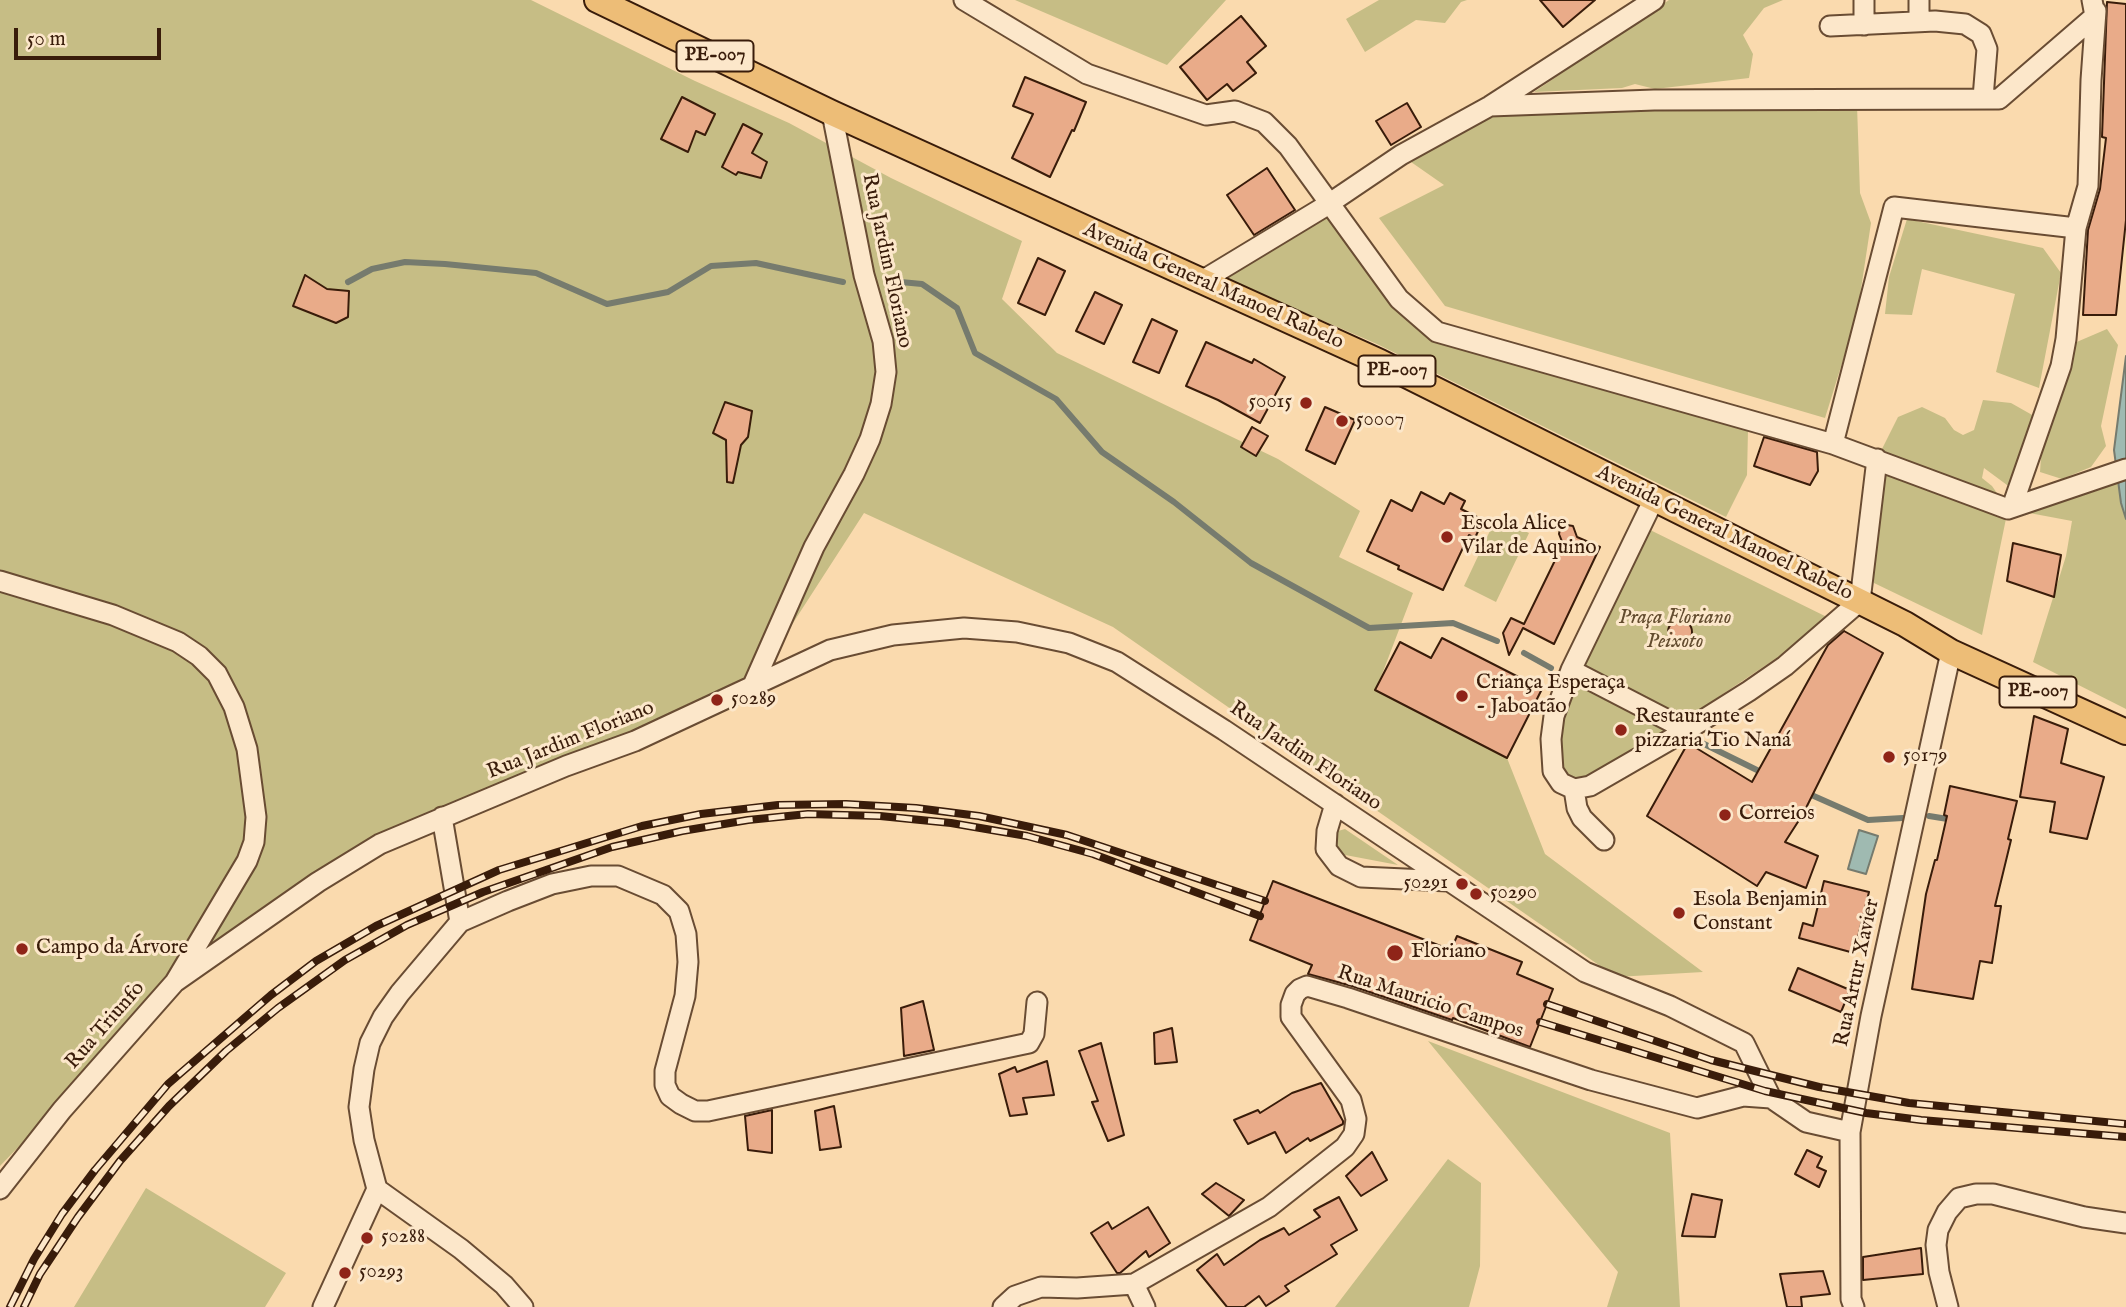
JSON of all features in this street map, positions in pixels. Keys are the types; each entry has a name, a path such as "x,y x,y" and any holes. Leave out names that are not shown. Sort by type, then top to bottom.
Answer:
{"main road":[{"name":"Avenida General Manoel Rabelo","path":"597,0 832,113 1380,362 1860,601 1951,652 2126,732"}],"street":[{"path":"964,0 1087,74 1206,115 1235,111 1264,122 1289,146 1399,299 1437,332 1833,444 2008,509 2120,471"},
{"path":"1200,282 1330,204 1401,155 1490,106 1654,0"},
{"path":"1864,0 1864,25"},
{"path":"1919,0 1919,22"},
{"path":"1490,106 1654,100 1999,99 2095,5"},
{"path":"2012,507 2061,366 2066,340 2076,228 2088,186 2095,5"},
{"path":"1830,26 1919,22 1965,24 1981,34 1987,49 1983,99"},
{"name":"Rua Jardim Floriano","path":"752,685 814,547 870,439 881,404 886,372 883,341 864,275 832,113"},
{"path":"1833,444 1894,207 2076,228"},
{"path":"1654,499 1559,697 1554,716 1551,760 1555,777 1574,789 1590,786 1687,730 1785,666 1860,601 1877,459"},
{"name":"Rua Triunfo","path":"0,581 113,615 178,642 199,656 216,674 234,707 247,749 253,789 254,842 236,883 174,982 62,1110 0,1189"},
{"name":"Rua Jardim Floriano","path":"174,982 318,882 380,844 566,766 635,741 830,650 893,635 964,628 1017,632 1069,643 1117,662 1161,688 1585,972 1670,1006 1744,1043 1771,1098"},
{"name":"Rua Artur Xavier","path":"1854,1307 1851,1299 1850,1132 1871,1016 1951,652"},
{"path":"1571,670 1687,730"},
{"path":"1574,789 1577,808 1582,818 1604,839"},
{"path":"1335,804 1327,831 1326,849 1339,866 1361,877 1448,881"},
{"path":"442,817 460,922"},
{"path":"323,1307 377,1189 364,1140 359,1107 370,1043 383,1017 400,993 460,922 552,884 591,876 618,876 663,895 679,911 686,934 688,962 685,996 665,1071 665,1085 670,1096 695,1111 708,1111 1029,1043 1034,1034 1037,1002"},
{"name":"Rua Mauricio Campos","path":"1003,1307 1015,1296 1041,1287 1077,1288 1134,1284 1269,1207 1345,1147 1354,1134 1356,1119 1351,1100 1291,1017 1295,994 1307,986 1591,1080 1698,1108 1743,1096 1771,1098"},
{"path":"1771,1098 1805,1122 1850,1132"},
{"path":"377,1189 461,1249 504,1285 523,1307"},
{"path":"1948,1307 1939,1272 1936,1245 1938,1230 1947,1212 1959,1198 1993,1194 2084,1217 2126,1223"},
{"path":"1134,1284 1145,1307"}],"green space":[{"path":"0,0 531,0 695,81 789,123 891,178 1022,241 1002,299 1057,353 1278,459 1360,511 1339,557 1413,593 1376,690 1507,758 1545,854 1703,972 1616,977 1113,627 864,513 753,685 340,869 143,1018 0,1166"},
{"path":"1015,0 1226,0 1167,65"},
{"path":"1379,0 1467,0 1461,2 1445,23 1416,20 1365,52 1346,19"},
{"path":"1669,0 1783,0 1764,8 1743,35 1753,54 1749,78 1655,89 1635,84 1622,88 1534,92"},
{"path":"1857,105 1860,193 1871,223 1857,315 1825,418 1445,306 1379,218 1444,185 1401,155 1490,106"},
{"path":"1324,207 1433,338 1748,430 1747,475 1726,517 1377,344 1212,273"},
{"path":"1907,219 2043,248 2061,273 2039,388 1996,372 2015,294 1922,269 1912,315 1885,314 1889,277"},
{"path":"2107,329 2118,345 2101,426 2106,446 2091,467 2062,479 2040,472 2041,457 2029,485 2021,487 2007,485 1984,468 1982,478 1992,486 2008,509 1982,635 1874,583 1870,528 1877,459 1898,417 1922,407 1945,418 1954,430 1963,435 1974,430 1983,400 2011,403 2034,416 2042,452 2045,425 2072,344"},
{"path":"2126,470 2126,709 2033,662 2066,556 2072,521 2008,509"},
{"path":"1496,518 1529,533 1496,602 1464,586"},
{"name":"Praça Floriano Peixoto","path":"1638,524 1833,620 1586,786 1554,770 1569,670"},
{"path":"1345,829 1398,865 1340,854 1334,845 1338,831"},
{"path":"1428,1041 1670,1133 1680,1307 1607,1307 1618,1272"},
{"path":"1448,1159 1481,1183 1480,1266 1469,1307 1335,1307"},
{"path":"146,1188 286,1273 265,1307 74,1307"}],"water":[{"path":"2126,356 2126,519 2121,503 2114,450"},
{"path":"1859,830 1878,836 1866,874 1848,869"}],"building":[{"path":"1540,0 1595,0 1563,27"},
{"path":"2107,2 2126,4 2126,220 2116,315 2083,315 2088,230 2100,189 2106,138 2102,137"},
{"path":"1241,16 1266,46 1247,62 1256,73 1233,91 1227,84 1207,100 1180,67"},
{"path":"1025,77 1086,102 1050,177 1012,158 1033,114 1013,106"},
{"path":"682,97 715,114 705,135 696,131 688,152 661,139"},
{"path":"1407,103 1421,127 1391,145 1376,121"},
{"path":"743,124 762,134 752,153 767,162 761,178 738,172 736,175 722,167"},
{"path":"1267,168 1295,210 1254,235 1227,195"},
{"path":"1038,258 1065,271 1045,315 1018,303"},
{"path":"305,275 327,289 349,291 348,317 336,323 293,306"},
{"path":"1095,292 1122,305 1104,344 1076,331"},
{"path":"1152,319 1177,331 1159,373 1133,362"},
{"path":"1206,342 1252,363 1254,359 1285,377 1260,423 1186,386"},
{"path":"725,402 752,411 748,437 741,445 733,483 727,482 726,440 713,433"},
{"path":"1325,407 1355,420 1335,464 1306,450"},
{"path":"1252,427 1268,436 1256,456 1241,447"},
{"path":"1764,437 1817,452 1818,471 1810,485 1754,466"},
{"path":"1421,492 1444,504 1450,493 1465,501 1461,509 1483,520 1475,538 1469,535 1443,590 1367,551 1391,500 1412,511"},
{"path":"1561,524 1573,526 1577,537 1600,547 1554,644 1523,628 1509,655 1503,633 1511,618 1524,624 1563,544 1559,534"},
{"path":"2013,543 2061,555 2054,597 2007,581"},
{"path":"1680,620 1688,624 1692,632 1688,640 1680,644 1672,640 1668,632 1672,624"},
{"path":"1844,631 1883,653 1803,814 1785,842 1818,856 1806,888 1766,872 1757,886 1647,816 1688,743 1752,782 1828,645"},
{"name":"Criança Esperaça - Jaboatão","path":"1442,638 1542,689 1507,758 1375,690 1400,642 1431,658"},
{"path":"2034,716 2068,729 2061,763 2104,777 2087,839 2050,832 2055,802 2020,797"},
{"path":"1950,786 2017,801 2008,839 2011,840 1995,906 2001,906 1992,963 1980,961 1973,999 1912,989 1926,894 1947,816 1944,815"},
{"name":"Floriano","path":"1273,881 1451,950 1457,936 1522,962 1517,974 1553,989 1530,1047 1453,1018 1452,1020 1308,974 1312,965 1250,940"},
{"path":"1824,881 1869,892 1854,953 1799,938 1803,923 1813,926"},
{"path":"1798,968 1850,990 1841,1012 1789,990"},
{"path":"923,1001 934,1050 904,1056 901,1008"},
{"path":"1172,1028 1177,1062 1155,1064 1154,1033"},
{"path":"1101,1043 1124,1135 1108,1141 1092,1102 1098,1101 1079,1051"},
{"path":"1047,1061 1054,1095 1023,1098 1027,1114 1010,1116 999,1074 1015,1067 1017,1072"},
{"path":"1321,1083 1343,1124 1310,1141 1308,1138 1286,1153 1275,1132 1248,1144 1234,1120 1258,1110 1260,1113 1292,1093"},
{"path":"834,1106 841,1147 820,1150 815,1111"},
{"path":"772,1110 772,1153 748,1150 745,1116"},
{"path":"1807,1150 1822,1157 1817,1167 1826,1171 1819,1187 1795,1174"},
{"path":"1372,1152 1387,1180 1361,1196 1346,1176"},
{"path":"1216,1183 1244,1200 1229,1216 1202,1194"},
{"path":"1692,1194 1722,1200 1715,1237 1682,1236"},
{"path":"1339,1197 1357,1230 1331,1245 1337,1254 1285,1286 1289,1291 1266,1306 1259,1296 1244,1307 1227,1307 1197,1270 1217,1254 1224,1265 1260,1240 1284,1228 1289,1235 1320,1217 1314,1210"},
{"path":"1148,1207 1170,1243 1149,1257 1146,1251 1117,1273 1091,1233 1108,1222 1112,1229"},
{"path":"1921,1248 1923,1274 1863,1280 1863,1257"},
{"path":"1823,1271 1830,1294 1801,1297 1802,1307 1787,1307 1780,1274"}],"waterway":[{"path":"348,282 372,269 405,262 445,264 536,273 607,304 668,292 711,266 756,263 843,282"},
{"path":"890,281 922,284 957,308 975,353 1056,399 1102,452 1174,502 1251,563 1369,628 1453,623 1497,641"},
{"path":"1524,653 1551,668"},
{"path":"1698,741 1765,774"},
{"path":"1807,793 1868,820 1903,818"},
{"path":"1929,816 1954,820"}],"railway":[{"path":"10,1307 34,1259 62,1214 95,1170 168,1084 271,995 316,961 376,926 499,870 642,826 701,814 778,805 846,804 916,808 979,816 1067,835 1265,901"},
{"path":"24,1307 40,1274 120,1161 169,1106 226,1051 278,1008 345,960 407,925 483,892 612,847 682,831 808,814 880,816 951,823 1027,836 1093,854 1260,916"},
{"path":"1547,1004 1711,1060 1819,1087 1909,1103 2126,1124"},
{"path":"1540,1022 1765,1091 1866,1113 2126,1137"}],"place":[{"name":"50015","path":"1306,403"},
{"name":"50007","path":"1342,421"},
{"name":"Escola Alice Vilar de Aquino","path":"1447,537"},
{"name":"Criança Esperaça - Jaboatão","path":"1462,696"},
{"name":"50289","path":"717,700"},
{"name":"Restaurante e pizzaria Tio Naná","path":"1621,730"},
{"name":"50179","path":"1889,757"},
{"name":"Correios","path":"1725,815"},
{"name":"50291","path":"1462,884"},
{"name":"50290","path":"1476,894"},
{"name":"Esola Benjamin Constant","path":"1679,913"},
{"name":"Campo da Árvore","path":"22,949"},
{"name":"Floriano","path":"1395,953"},
{"name":"50288","path":"367,1238"},
{"name":"50293","path":"345,1273"}]}
